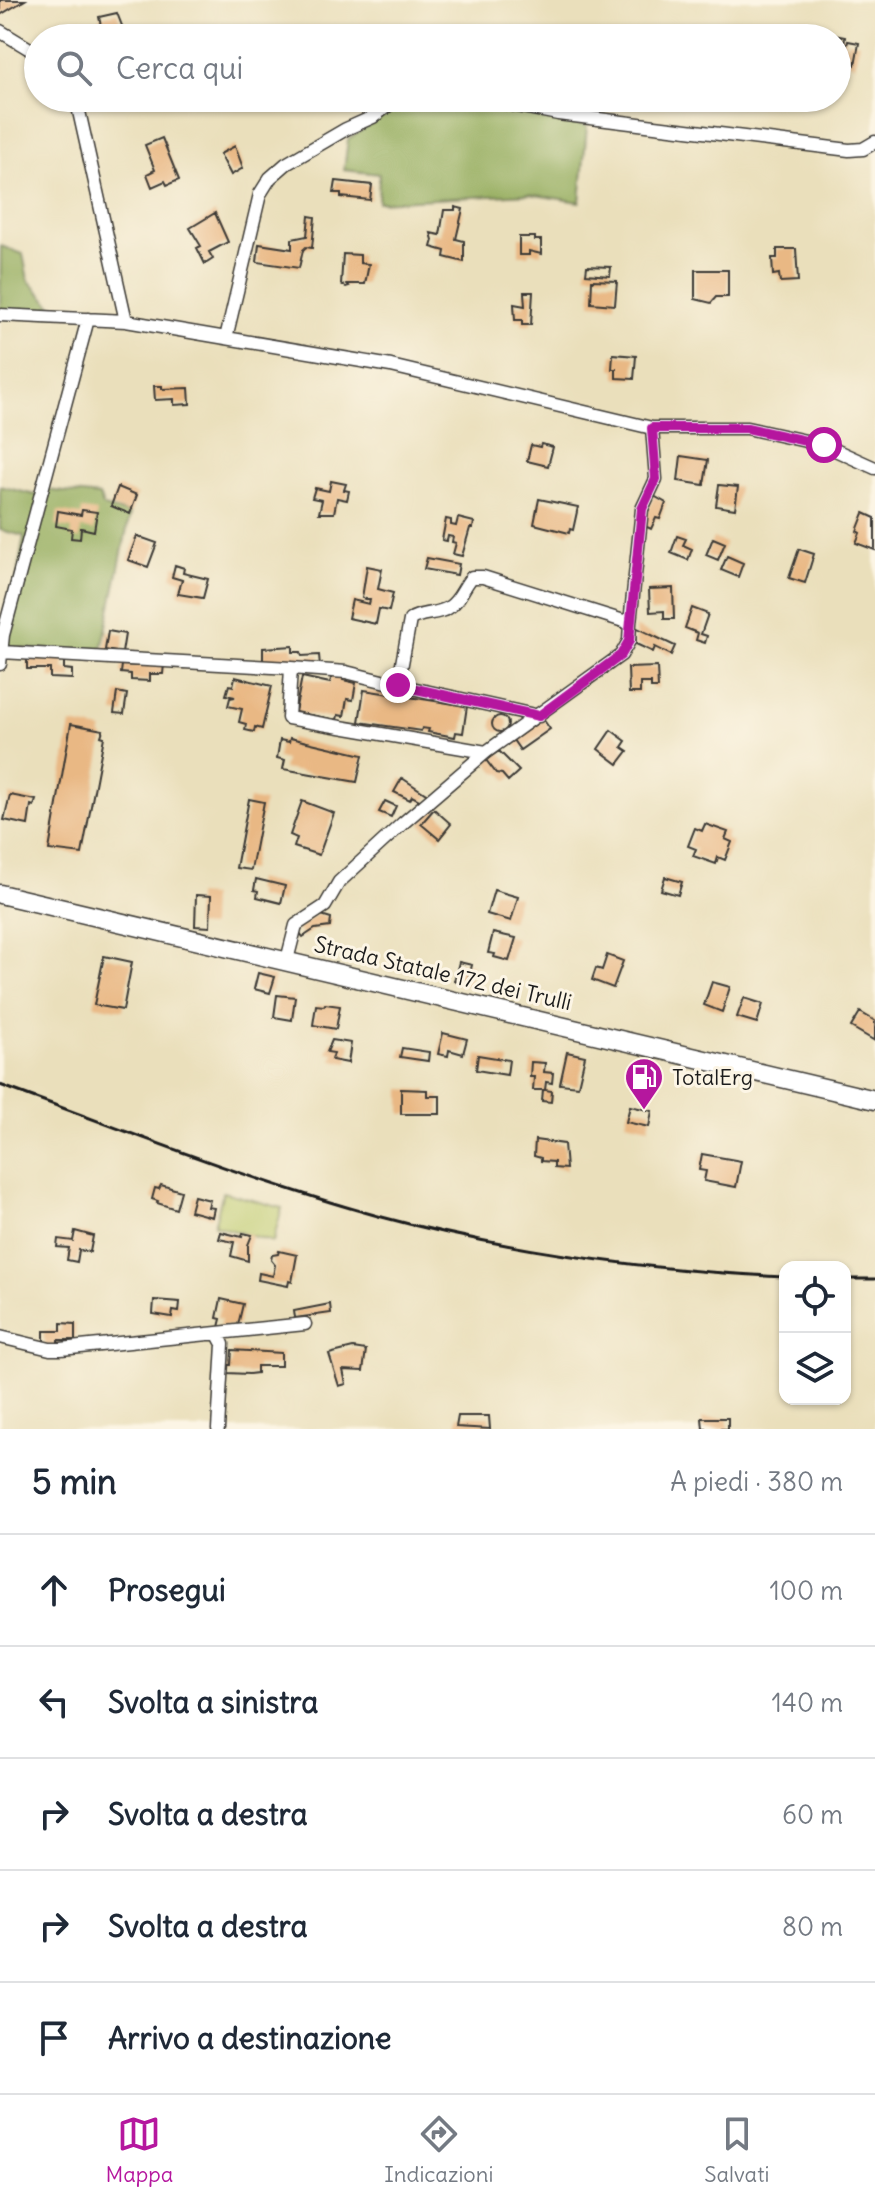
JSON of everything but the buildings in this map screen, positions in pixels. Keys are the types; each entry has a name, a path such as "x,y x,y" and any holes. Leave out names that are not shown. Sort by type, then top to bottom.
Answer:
{"main road":[{"name":"Strada Statale 172 dei Trulli","path":"0,894 875,1100"}],"street":[{"path":"0,31 24,46"},
{"path":"79,112 126,321"},
{"path":"226,338 260,194 270,178 286,164 380,112"},
{"path":"548,112 849,150 863,149 875,142"},
{"path":"0,315 126,321 391,366 652,428 747,428 824,445 875,468"},
{"path":"88,319 3,635 1,658 346,672 539,716"},
{"path":"287,960 296,925 325,906 339,882 403,823 486,752 621,655 629,641 642,509 656,479 652,428"},
{"path":"398,685 410,620 414,616 448,608 458,600 472,577 483,577 630,623"},
{"path":"291,668 288,718 486,752"},
{"path":"0,1337 61,1349 305,1324"},
{"path":"217,1333 223,1344 218,1429"}],"green space":[{"path":"391,112 516,112 587,126 580,202 529,194 378,202 379,174 344,170 348,139"},
{"path":"1,246 23,254 28,280 60,314 0,316"},
{"path":"0,486 35,495 47,490 99,496 104,507 130,514 101,655 5,647 24,536 0,530"},
{"path":"223,1192 282,1208 273,1242 214,1225"}],"railway":[{"path":"0,1085 283,1187 428,1229 529,1249 631,1264 779,1277"},
{"path":"851,1279 875,1279"}],"place":[{"name":"TotalErg","path":"644,1111"}],"route":[{"path":"398,685 539,716 621,655 629,641 642,509 656,479 652,428 747,428 824,445"}]}
